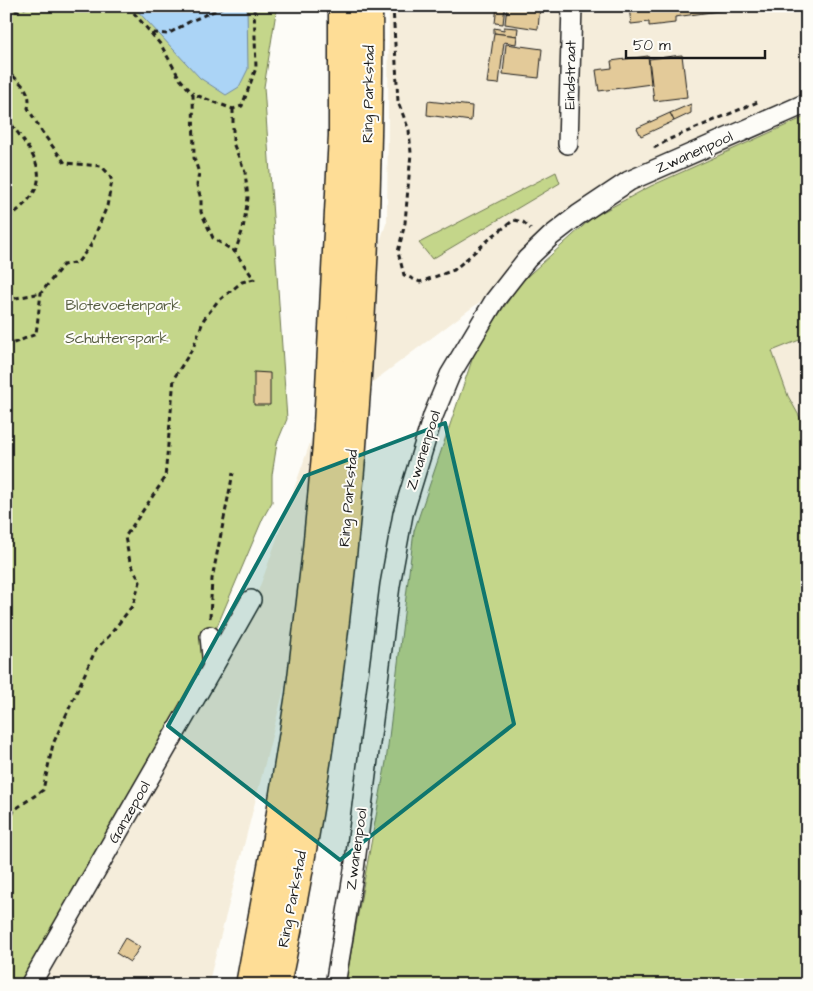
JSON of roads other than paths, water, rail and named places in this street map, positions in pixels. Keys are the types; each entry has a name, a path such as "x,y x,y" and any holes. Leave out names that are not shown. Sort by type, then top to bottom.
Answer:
{"highway":[{"name":"Ring Parkstad","path":"250,985 276,847 297,714 317,550 327,445 343,135 343,6"},
{"name":"Ring Parkstad","path":"276,985 306,827 335,630 343,556 362,308 368,113 368,6"}],"street":[{"name":"Eindstraat","path":"568,144 572,6"},
{"name":"Zwanenpool","path":"335,985 354,870 390,585 403,514 433,416 450,375 470,338 495,300 527,259 551,236 578,215 630,181 807,103"},
{"name":"Ganzepool","path":"30,985 251,600"},
{"path":"210,636 213,667"}],"water":[{"path":"133,6 247,6 248,69 239,87 226,95 200,78"}],"park label":[{"name":"Blotevoetenpark","path":"123,305"},
{"name":"Schutterspark","path":"117,338"}]}
